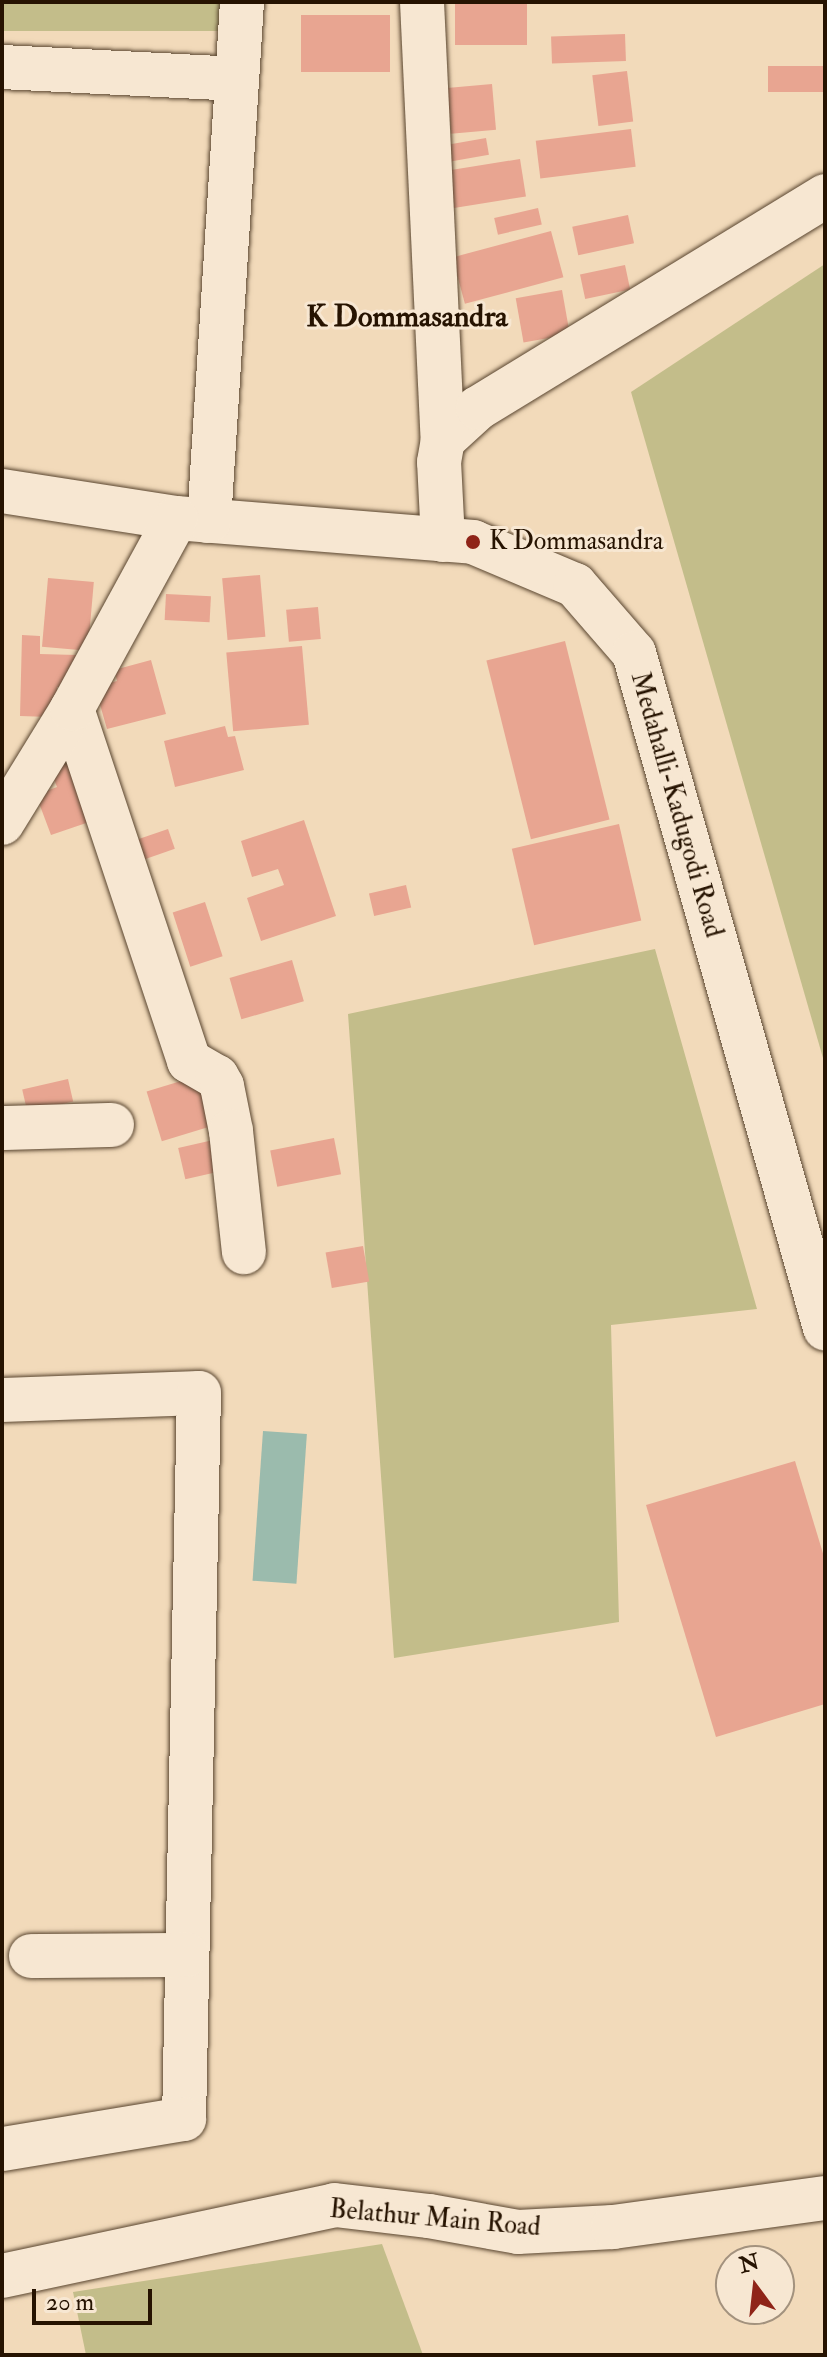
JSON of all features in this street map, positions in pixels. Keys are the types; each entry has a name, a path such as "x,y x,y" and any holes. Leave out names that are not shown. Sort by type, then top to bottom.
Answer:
{"street":[{"path":"2,823 193,520 242,2"},
{"path":"422,2 443,440 439,462 443,540"},
{"path":"2,67 237,79"},
{"path":"443,440 478,408 825,196"},
{"name":"Medahalli-Kadugodi Road","path":"2,491 193,520 473,542 575,585 634,653 825,1328"},
{"path":"72,709 189,1061 217,1077 222,1086 231,1131 244,1252"},
{"path":"2,1128 112,1125"},
{"path":"2,1400 199,1393 184,2119 2,2149"},
{"path":"31,1956 187,1955"},
{"name":"Belathur Main Road","path":"2,2276 335,2205 429,2216 518,2232 613,2227 825,2198"}],"shaded area":[{"path":"2,2 224,2 224,31 2,31"},
{"path":"825,264 825,1065 631,392"},
{"path":"655,949 757,1309 611,1325 619,1622 394,1658 348,1014"},
{"path":"263,1431 307,1434 296,1584 253,1581"},
{"path":"382,2244 423,2355 86,2355 73,2292"}],"building":[{"path":"455,2 527,2 527,45 455,45"},
{"path":"301,15 390,15 390,72 301,72"},
{"path":"625,34 626,61 552,64 551,37"},
{"path":"768,66 825,66 825,92 768,92"},
{"path":"627,71 633,122 598,126 592,75"},
{"path":"492,84 496,130 451,134 447,88"},
{"path":"631,129 636,167 540,178 536,141"},
{"path":"486,138 489,155 451,162 448,145"},
{"path":"520,159 526,197 451,208 445,171"},
{"path":"538,208 542,225 498,235 494,218"},
{"path":"628,215 634,243 578,255 572,227"},
{"path":"551,231 563,277 465,304 452,257"},
{"path":"625,265 630,289 585,299 580,275"},
{"path":"562,290 570,334 524,342 516,298"},
{"path":"260,575 265,637 228,640 222,578"},
{"path":"48,578 94,582 88,651 42,647"},
{"path":"166,594 211,596 210,622 165,620"},
{"path":"318,607 321,639 289,642 286,610"},
{"path":"22,635 40,636 40,654 76,655 75,687 57,687 57,707 50,717 20,716"},
{"path":"565,641 610,820 531,839 486,661"},
{"path":"302,646 309,725 233,731 226,653"},
{"path":"151,660 166,714 107,729 95,687 117,681 114,670"},
{"path":"225,726 228,737 235,736 244,770 175,787 164,741"},
{"path":"74,761 95,820 51,835 36,795 57,787 50,769"},
{"path":"304,820 336,916 261,941 247,898 284,885 278,869 252,877 241,841"},
{"path":"619,824 641,920 534,945 512,849"},
{"path":"168,829 175,849 143,860 136,840"},
{"path":"406,885 411,907 374,916 369,894"},
{"path":"205,902 223,956 190,967 173,913"},
{"path":"292,960 304,1001 241,1019 230,978"},
{"path":"204,1074 219,1124 162,1141 147,1092"},
{"path":"68,1079 73,1101 27,1112 22,1090"},
{"path":"222,1138 229,1169 185,1179 178,1148"},
{"path":"334,1138 341,1174 277,1187 270,1150"},
{"path":"363,1246 369,1281 332,1288 326,1253"},
{"path":"795,1461 825,1560 825,1704 716,1737 646,1505"}],"place":[{"name":"K Dommasandra","path":"473,542"}],"district":[{"name":"K Dommasandra","path":"407,317"}]}
